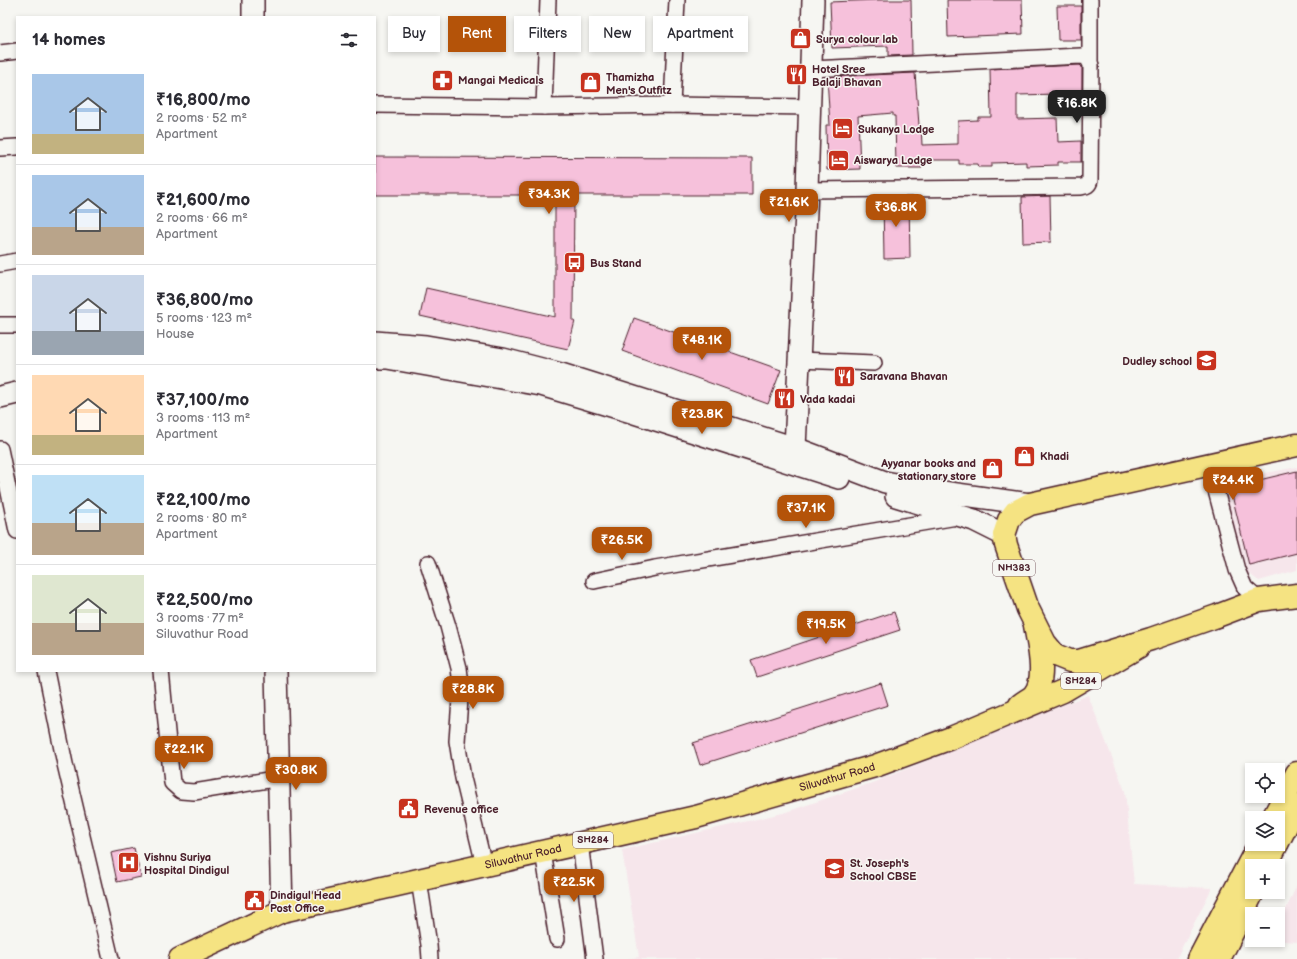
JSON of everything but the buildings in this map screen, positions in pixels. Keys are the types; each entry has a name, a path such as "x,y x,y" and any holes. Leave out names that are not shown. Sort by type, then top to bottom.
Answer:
{"main road":[{"path":"253,0 253,16"},
{"path":"795,448 807,190 813,0"},
{"path":"376,342 426,346 504,359 561,374 602,395 804,468 974,520 1004,535 1008,520 1015,512 1030,504 1297,445"},
{"path":"376,358 387,358 602,395 795,448 886,482 935,491 1030,504"},
{"path":"0,397 16,393"},
{"name":"NH383","path":"1004,535 1028,609 1044,643 1054,655 1070,661 1079,661 1151,639 1259,600 1297,595"},
{"name":"Siluvathur Road","path":"1006,716 1033,695 1040,682 1040,660 1035,624"},
{"name":"Siluvathur Road","path":"180,959 205,954 282,911 696,817 876,766 1006,716 1063,691 1151,639"},
{"path":"276,672 280,778 282,911"},
{"path":"1277,811 1297,773"},
{"path":"1285,829 1297,805"},
{"path":"1199,959 1255,851"},
{"path":"1219,959 1249,899"}],"street":[{"path":"544,107 548,0"},
{"path":"672,105 677,0"},
{"path":"807,190 1086,186 1089,184 1091,65 1090,0"},
{"path":"0,53 16,51"},
{"path":"811,69 1081,56 1087,57 1090,60"},
{"path":"376,105 544,107 672,105 810,107"},
{"path":"0,148 16,147"},
{"path":"0,264 16,260"},
{"path":"0,325 16,325"},
{"path":"799,360 874,363"},
{"path":"0,449 16,526"},
{"path":"1259,600 1245,588 1237,570 1214,480 1216,475 1227,468 1287,453 1297,449"},
{"path":"594,581 655,568 962,516"},
{"path":"428,563 448,626 459,668 461,685 457,741 463,778 484,865"},
{"path":"46,672 65,764 111,959"},
{"path":"160,672 172,783 181,791 194,792 280,778"},
{"path":"580,843 596,959"},
{"path":"543,852 556,939"},
{"path":"419,880 430,959"}],"shaded area":[{"path":"1297,467 1297,570 1259,581 1248,573 1222,491 1224,481"},
{"path":"1088,695 1125,791 1134,884 1212,888 1176,959 627,959 639,957 622,850 783,813 872,783"},
{"path":"1297,885 1297,942 1285,941 1285,912"}],"place":[{"name":"Surya colour lab","path":"800,39"},
{"name":"Hotel Sree Balaji Bhavan","path":"796,75"},
{"name":"Mangai Medicals","path":"442,80"},
{"name":"Thamizha Men's Outfitz","path":"591,83"},
{"name":"Sukanya Lodge","path":"842,129"},
{"name":"Aiswarya Lodge","path":"838,160"},
{"name":"Bus Stand","path":"575,263"},
{"name":"Dudley school","path":"1207,361"},
{"name":"Saravana Bhavan","path":"844,376"},
{"name":"Vada kadai","path":"784,399"},
{"name":"Khadi","path":"1024,456"},
{"name":"Ayyanar books and stationary store","path":"992,469"},
{"name":"Revenue office","path":"408,809"},
{"name":"Vishnu Suriya Hospital Dindigul","path":"128,863"},
{"name":"St. Joseph's School CBSE","path":"835,869"},
{"name":"Dindigul Head Post Office","path":"255,901"}]}
